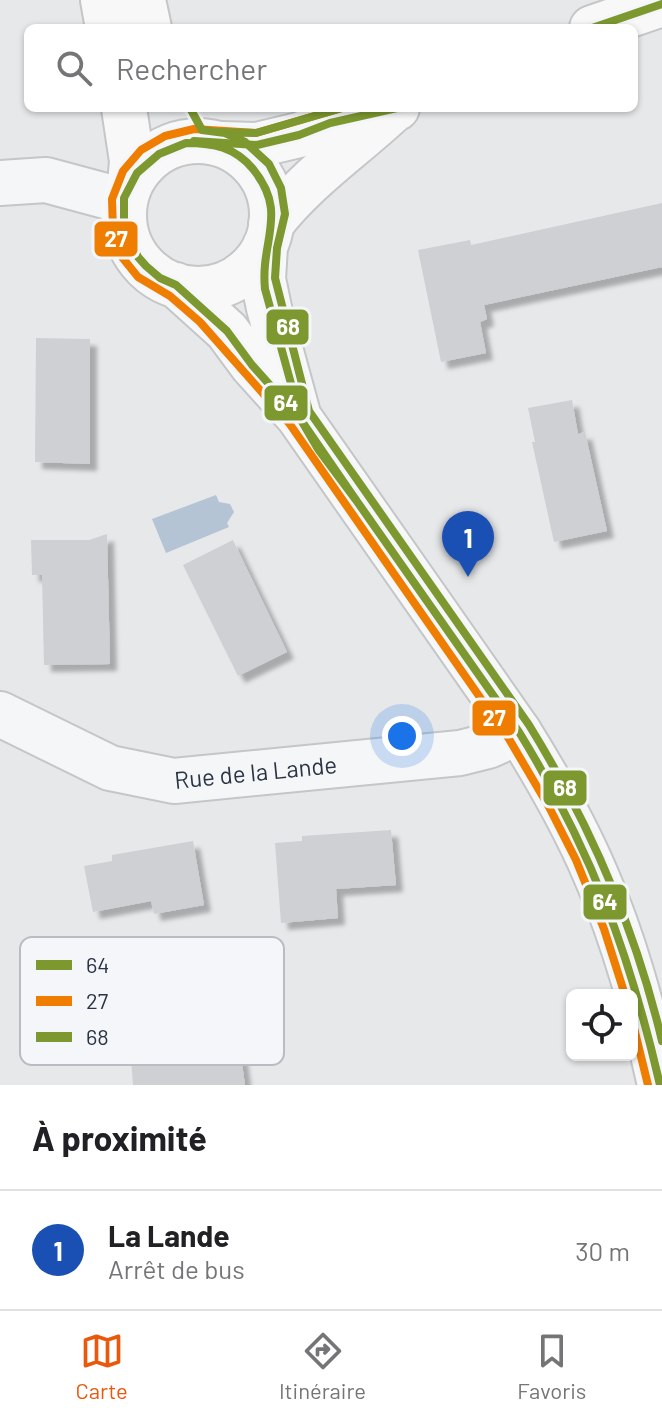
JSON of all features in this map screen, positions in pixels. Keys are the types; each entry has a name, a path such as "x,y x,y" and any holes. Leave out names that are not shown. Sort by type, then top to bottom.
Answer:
{"street":[{"path":"103,0 107,24"},
{"path":"143,0 148,24"},
{"path":"604,24 662,4"},
{"path":"125,112 132,161 124,226 132,250 147,269 168,283 192,289 217,287 240,276 257,260 291,198 391,112"},
{"path":"127,193 133,177 149,159 197,131 257,145 380,112"},
{"path":"197,131 240,153 258,170 269,191 273,215 263,279 298,416"},
{"path":"0,183 46,180 127,193"},
{"path":"176,285 227,331 252,365 298,416 519,732 546,776 595,873 630,968 660,1085"},
{"name":"Rue de la Lande","path":"0,714 110,768 174,781 460,753 488,746 519,732"}],"water":[{"path":"216,495 219,502 230,504 234,512 227,523 229,527 166,553 152,519"}],"building":[{"path":"662,203 662,267 484,305 487,319 480,322 486,353 441,362 418,250 470,240 471,245"},
{"path":"36,338 90,339 90,464 35,462"},
{"path":"572,400 578,434 585,432 607,531 554,542 532,442 535,442 528,408"},
{"path":"107,534 110,664 44,665 42,575 32,575 31,540 89,540"},
{"path":"233,540 287,652 238,676 183,565"},
{"path":"391,830 396,885 336,889 338,918 281,923 275,843 302,841 302,836"},
{"path":"193,841 204,905 154,914 151,901 93,912 84,866 112,861 112,855"},
{"path":"131,1065 242,1065 245,1085 133,1085"}],"transit line":[{"name":"64","path":"604,24 662,4"},
{"name":"68","path":"192,112 202,130 225,133 245,142 269,164 281,188 285,214 277,248 275,278 309,411 529,725 551,762 591,838 624,917 662,1041"},
{"name":"27","path":"328,112 256,133 194,129 165,136 141,150 123,171 112,199 113,230 121,256 138,277 170,296 200,322 289,423 509,739 576,860 604,929 623,989"},
{"name":"68","path":"221,132 256,133 328,112"},
{"name":"64","path":"194,141 257,145 379,112"},
{"name":"64","path":"186,143 214,145 231,151 253,169 264,185 271,213 265,289 301,420 252,365 227,331 176,285 160,278 146,266 138,257 124,227 124,198 137,173 159,154 186,143"},
{"name":"64","path":"301,420 356,500"},
{"name":"64","path":"301,420 318,449 356,500"},
{"name":"64","path":"356,500 519,732"},
{"name":"64","path":"356,500 519,732"},
{"name":"64","path":"519,732 567,818 605,902 635,990 660,1085"},
{"name":"27","path":"638,1044 648,1085"}],"place":[{"name":"La Lande","path":"468,577"}]}
